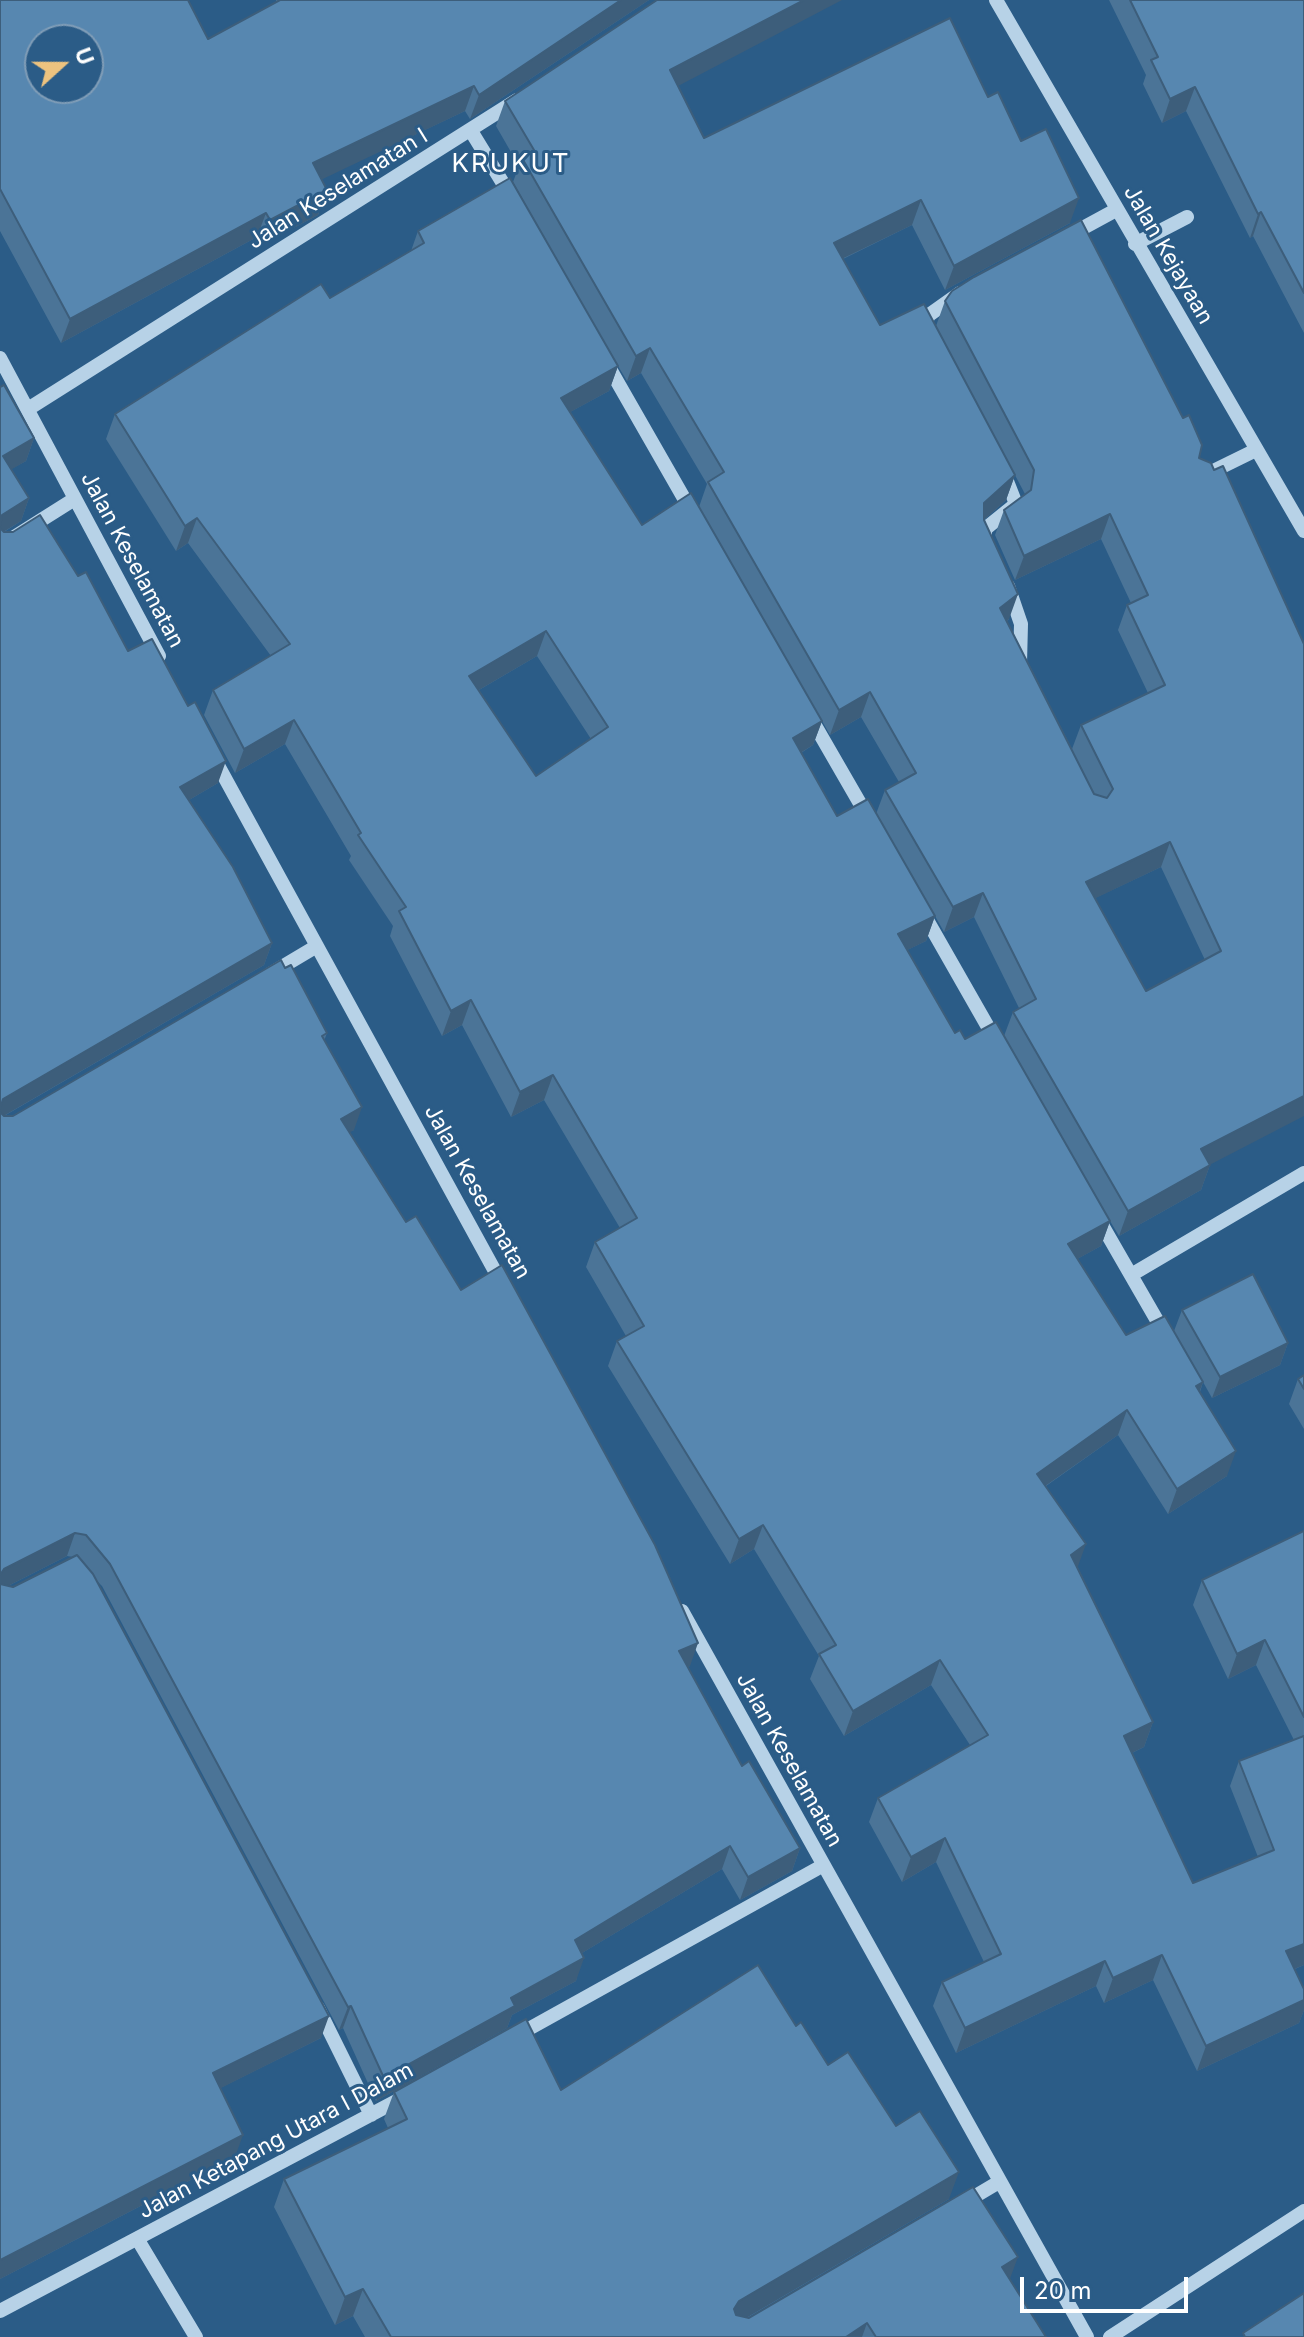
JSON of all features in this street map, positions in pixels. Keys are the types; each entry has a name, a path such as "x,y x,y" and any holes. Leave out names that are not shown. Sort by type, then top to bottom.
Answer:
{"street":[{"name":"Jalan Kejayaan","path":"996,0 1304,531"},
{"name":"Jalan Keselamatan I","path":"28,409 536,87"},
{"path":"471,131 522,215"},
{"path":"1053,244 1116,210"},
{"path":"1135,244 1187,217"},
{"path":"934,350 924,325 929,315 973,286"},
{"path":"601,353 704,532"},
{"name":"Jalan Keselamatan","path":"0,358 73,500 168,673"},
{"path":"1199,478 1256,450"},
{"path":"998,460 1016,498 1014,509 985,529 984,540 1021,624 1018,654 1022,676"},
{"path":"0,546 73,500"},
{"path":"799,697 878,835"},
{"name":"Jalan Keselamatan","path":"205,742 508,1295"},
{"path":"918,904 1005,1055"},
{"path":"262,978 317,946"},
{"path":"1131,1275 1304,1173"},
{"path":"1092,1207 1177,1356"},
{"name":"Jalan Keselamatan","path":"677,1601 1087,2337"},
{"path":"508,2040 822,1866"},
{"path":"310,1994 371,2115"},
{"name":"Jalan Ketapang Utara I Dalam","path":"0,2311 426,2085"},
{"path":"946,2213 999,2182"},
{"path":"1110,2337 1304,2211"},
{"path":"138,2240 196,2337"}],"building":[{"path":"0,0 188,0 208,39 280,0 621,0 479,95 474,86 313,163 327,190 270,220 266,213 70,319 0,189"},
{"path":"657,0 804,0 670,70 704,138 950,18 988,97 998,92 1021,141 1046,129 1079,198 954,266 921,200 834,243 880,325 924,304 1015,475 984,503 984,520 1018,594 1000,608 1094,794 1107,798 1113,789 1081,725 1165,685 1127,605 1148,595 1110,514 1024,556 1004,510 1031,490 1034,470 945,301 952,291 1081,220 1183,418 1189,415 1202,445 1199,458 1211,463 1214,470 1223,466 1304,644 1304,1096 1201,1149 1210,1165 1128,1211 1013,1012 1036,999 983,893 953,907 885,790 916,773 870,692 839,710 708,482 724,472 650,348 636,356 522,158 534,150 505,101","holes":["1170,842 1221,951 1146,991 1086,882"]},
{"path":"1130,0 1304,0 1304,293 1261,212 1258,214 1195,87 1170,99 1151,60 1158,57"},
{"path":"510,178 618,366 561,398 642,525 691,493 822,721 793,738 837,816 868,799 935,916 898,934 955,1033 960,1030 965,1039 996,1022 1110,1221 1068,1244 1126,1335 1165,1316 1203,1382 1196,1386 1236,1451 1177,1489 1127,1410 1037,1474 1086,1544 1071,1555 1153,1722 1124,1736 1193,1883 1274,1850 1239,1761 1304,1736 1304,1944 1286,1951 1304,1989 1304,2000 1206,2046 1162,1955 1113,1978 1105,1961 965,2028 942,1982 1001,1954 945,1838 911,1857 878,1798 988,1735 940,1660 853,1711 819,1654 836,1645 763,1525 739,1539 617,1341 644,1326 595,1242 637,1218 553,1075 520,1092 471,1000 451,1011 399,911 406,907 358,835 361,833 294,720 244,749 213,690 290,644 197,518 185,526 115,414 321,284 330,298 424,243 418,231","holes":["546,631 608,727 536,776 469,676"]},
{"path":"4,385 34,438 3,456 29,498 2,515 0,526 0,387"},
{"path":"40,515 78,576 86,572 128,651 152,639 188,706 195,702 226,761 180,787 233,867 272,943 3,1099 0,1109 0,528 4,532 13,532"},
{"path":"281,960 285,968 291,965 327,1033 322,1036 362,1107 341,1119 406,1222 416,1216 461,1290 502,1265 655,1545 698,1643 679,1651 742,1766 749,1761 800,1848 748,1877 730,1846 575,1940 584,1958 511,1998 515,2006 384,2078 351,2006 348,2007 110,1564 86,1535 75,1533 4,1569 0,1575 0,1112 4,1116 13,1116"},
{"path":"1253,1274 1288,1343 1220,1377 1182,1310"},
{"path":"1304,1375 1304,1389 1298,1379"},
{"path":"1304,1531 1304,1717 1265,1640 1237,1654 1202,1580"},
{"path":"77,1555 93,1574 329,2016 213,2073 243,2135 0,2260 0,1584 13,1587"},
{"path":"758,1965 796,2026 801,2022 828,2065 848,2052 896,2126 920,2111 959,2172 739,2301 734,2309 736,2315 749,2318 973,2187 1018,2257 1002,2267 1046,2337 876,2337 867,2323 846,2337 391,2337 363,2289 345,2297 284,2179 407,2119 394,2092 526,2019 561,2090"},
{"path":"1304,2293 1304,2337 1245,2337 1243,2333"}],"district":[{"name":"KRUKUT","path":"511,164"}]}
